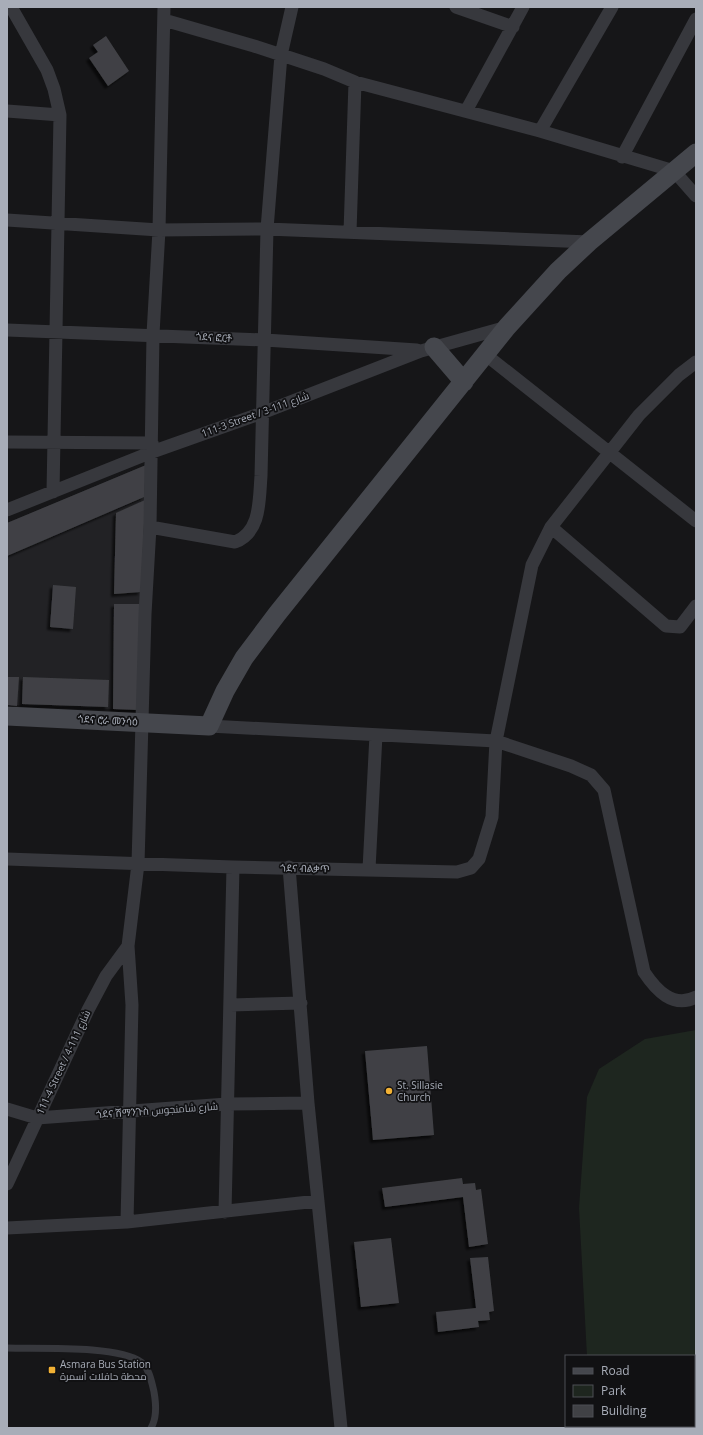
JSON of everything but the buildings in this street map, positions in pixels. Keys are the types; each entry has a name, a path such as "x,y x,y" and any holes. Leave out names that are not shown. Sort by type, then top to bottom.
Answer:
{"main road":[{"path":"209,726 225,691 244,658 277,614 507,327 558,271 589,242 696,153"},
{"path":"428,349 464,382"},
{"name":"ጎደና ሮራ መንሳዕ","path":"7,716 209,726"}],"street":[{"path":"11,7 47,70 54,88 60,115 56,332 52,443 53,492"},
{"path":"150,527 235,542 245,538 252,529 257,513 261,476 267,229 281,55 292,7"},
{"path":"456,7 512,27"},
{"path":"466,111 524,7"},
{"path":"540,131 612,7"},
{"path":"127,1222 132,1005 128,946 138,864 150,527 153,334 158,230 164,13 324,69 355,82 540,131 622,157 674,171 696,196"},
{"path":"622,157 696,19"},
{"path":"350,232 355,82"},
{"path":"7,111 60,115"},
{"path":"7,220 158,230 267,229 589,242"},
{"name":"111-3 Street / شارع 111-3","path":"7,510 53,492 152,447 262,413 428,349 507,327"},
{"name":"ጎደና ፎርቶ","path":"7,330 153,334 428,349"},
{"path":"486,355 610,451 696,521"},
{"name":"ጎደና ብልቃጥ","path":"7,859 234,867 289,867 457,872 471,868 480,859 492,817 496,741 532,565 551,527 639,415 679,375 696,362"},
{"path":"7,442 152,447"},
{"path":"551,527 666,626 680,627 696,606"},
{"path":"209,726 496,741 571,766 591,775 604,790 644,972 656,990 670,999 689,1001 696,997"},
{"path":"369,869 376,735"},
{"path":"225,1212 234,867"},
{"path":"289,867 308,1103 341,1428"},
{"name":"111-4 Street / شارع 111-4","path":"7,1184 88,1010 106,976 128,946"},
{"path":"231,1005 301,1003"},
{"name":"ጎደና ሽማንጉስ شارع شامنجوس","path":"7,1109 37,1118 227,1104 308,1103"},
{"path":"7,1228 127,1222 318,1202"}],"lane":[{"path":"7,1348 106,1352 130,1356 142,1362 151,1380 156,1406 151,1428"}],"shaded area":[{"path":"146,465 139,710 7,705 7,523"}],"green space":[{"path":"696,1030 696,1428 595,1428 695,1427 695,1355 587,1355 579,1208 587,1097 599,1069 645,1039"}],"place":[{"name":"St. Sillasie Church","path":"389,1091"},
{"name":"Asmara Bus Station محطة حافلات أسمرة","path":"52,1370"}]}
